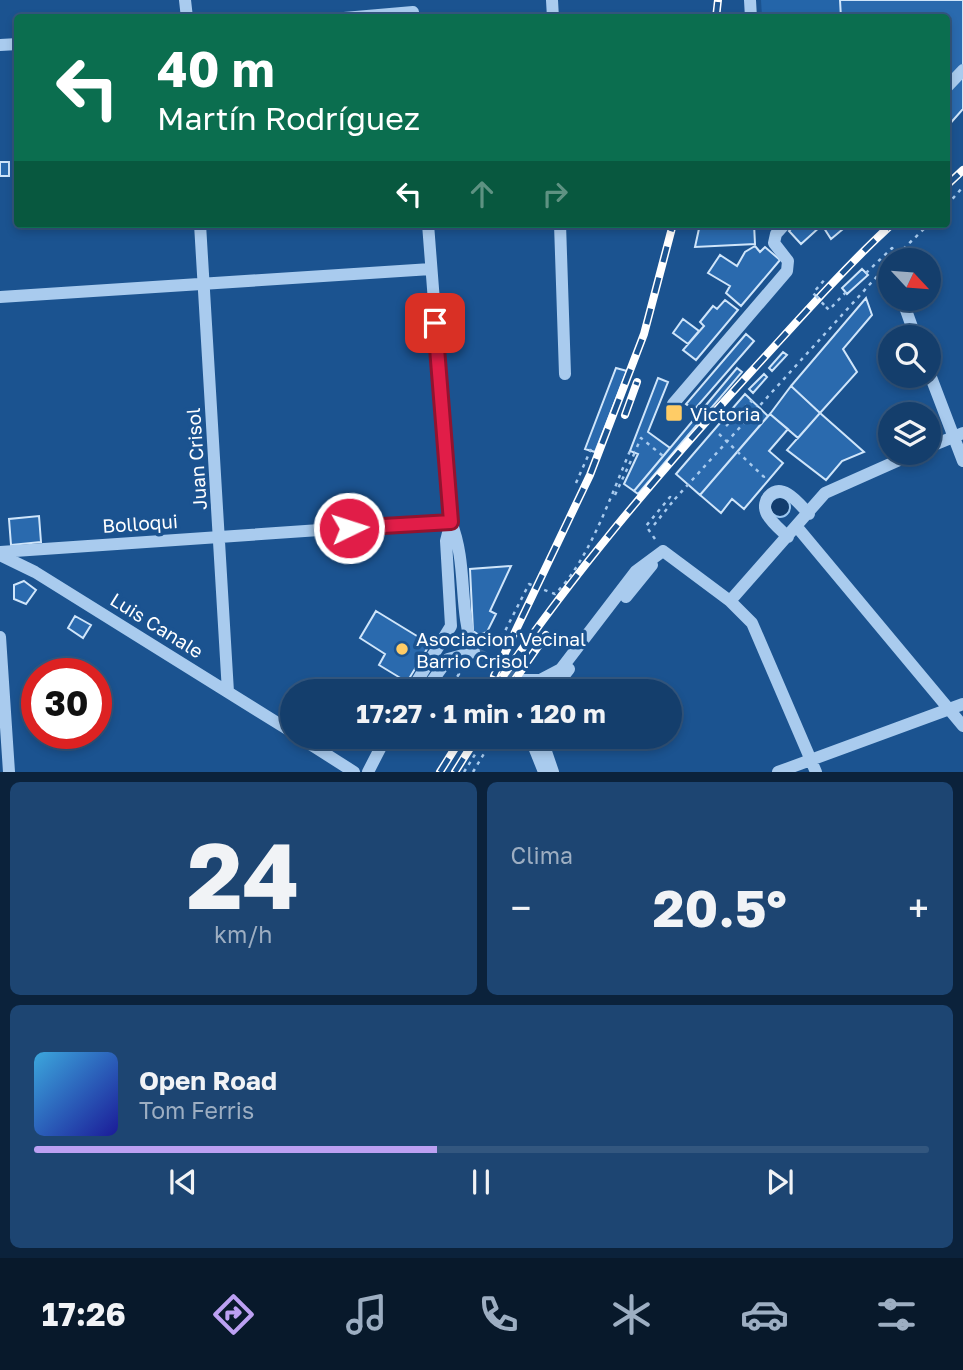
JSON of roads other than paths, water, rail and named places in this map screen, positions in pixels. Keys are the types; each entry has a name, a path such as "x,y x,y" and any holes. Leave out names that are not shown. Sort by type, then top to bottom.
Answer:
{"street":[{"path":"378,14 413,10"},
{"path":"950,84 963,70"},
{"name":"Juan Crisol","path":"200,228 221,537 228,692"},
{"path":"428,228 451,522 460,543 466,630 474,652 448,659 434,679"},
{"path":"560,228 565,374"},
{"path":"673,404 787,271 788,261 774,243 779,228"},
{"path":"0,297 204,282 431,270"},
{"path":"937,388 959,435 963,461"},
{"path":"941,442 959,435"},
{"path":"730,601 833,487 886,465"},
{"path":"809,514 785,492 770,495 765,504 766,514 792,532 963,726"},
{"path":"418,679 451,623 446,541 451,522"},
{"name":"Bolloqui","path":"0,553 451,522"},
{"path":"663,551 730,601 751,624 813,765"},
{"path":"542,679 561,669 636,571 663,551"},
{"path":"562,679 663,551"},
{"name":"Luis Canale","path":"0,553 280,724"},
{"path":"0,637 9,772"},
{"path":"778,772 813,765 963,704"},
{"path":"318,749 354,772"},
{"path":"527,749 536,772"},
{"path":"535,749 544,772"},
{"path":"545,749 553,772"},
{"path":"368,772 380,751"}],"tunnel":[{"path":"474,652 520,679"}],"railway":[{"path":"716,14 718,0"},
{"path":"950,182 963,170"},
{"path":"494,676 590,475 644,334 672,228"},
{"path":"501,679 552,608 648,489 801,317 888,228"},
{"path":"625,415 637,382"},
{"path":"515,679 546,635"},
{"path":"440,772 454,749"},
{"path":"455,772 469,749"}],"place":[{"name":"Victoria","path":"674,413"},
{"name":"Asociacion Vecinal Barrio Crisol","path":"402,649"}]}
